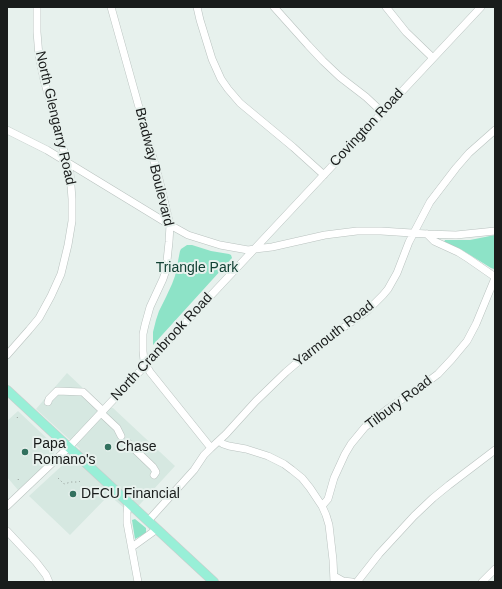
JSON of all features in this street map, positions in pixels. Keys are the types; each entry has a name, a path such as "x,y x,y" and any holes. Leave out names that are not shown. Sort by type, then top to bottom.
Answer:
{"main road":[{"path":"7,390 214,582"}],"street":[{"name":"North Glengarry Road","path":"7,355 39,318 51,296 60,274 68,245 72,220 72,189 70,172 42,72 39,56 37,32 38,7"},
{"name":"Bradway Boulevard","path":"111,7 159,179 170,225 166,270 144,325 143,356 150,372 211,448"},
{"path":"197,7 212,59 228,89 240,103 324,175"},
{"path":"274,7 323,61 382,112"},
{"path":"386,7 406,32 433,58"},
{"name":"Covington Road","path":"254,249 481,7"},
{"path":"7,130 47,150 188,235 220,245 248,250 272,247 341,233 381,231 468,235 495,232"},
{"name":"Yarmouth Road","path":"211,448 286,372 313,349 358,318 376,303 393,280 402,261 408,242 430,202 469,153 495,130"},
{"path":"427,234 434,241 458,252 495,278"},
{"name":"North Cranbrook Road","path":"7,506 69,447 254,249"},
{"name":"Tilbury Road","path":"322,506 328,499 340,464 351,444 365,427 438,374 463,345 480,317 495,278"},
{"path":"48,402 57,391 83,392 117,428 121,436"},
{"path":"218,441 229,446 246,448 264,454 280,462 302,478 322,506 329,525 334,579 352,582"},
{"path":"128,443 153,467 156,472 154,475"},
{"path":"148,521 194,470 204,455 211,448"},
{"path":"357,582 379,554 418,511 449,484 495,450"},
{"path":"128,503 127,523 138,582"},
{"path":"132,547 157,529"},
{"path":"7,531 36,562 46,575 49,582"},
{"path":"482,582 495,569"}],"path":[{"path":"17,417 20,420"},
{"path":"37,436 40,439"},
{"path":"58,478 64,484 79,482 81,480"}],"shaded area":[{"path":"67,373 103,407 113,408 175,466 131,514 109,495 70,535 29,496 80,449 36,409"},
{"path":"18,411 54,445 55,450 52,458 18,490 7,477 7,421"}],"green space":[{"path":"495,235 495,269 462,250 444,242 445,240 470,240"},
{"name":"Triangle Park","path":"187,245 229,254 232,258 153,345 153,332 159,311 175,276 180,251"},
{"path":"135,519 146,528 146,533 135,539 132,520"}],"place":[{"name":"Chase","path":"108,447"},
{"name":"Papa Romano's","path":"25,452"},
{"name":"DFCU Financial","path":"73,494"}]}
